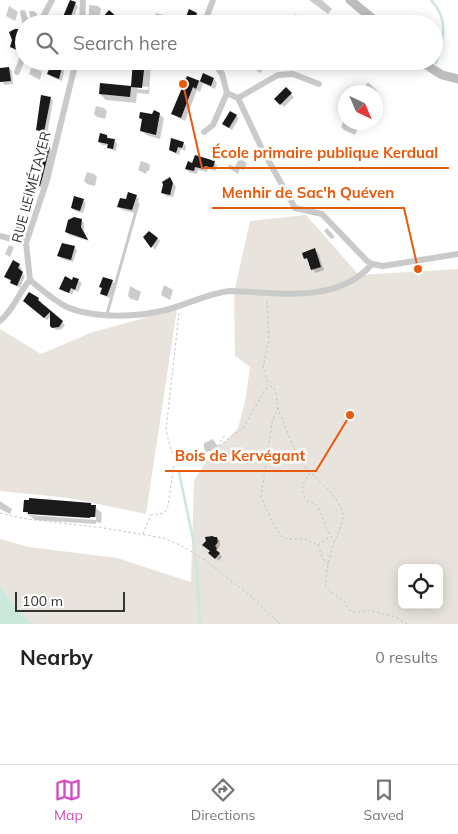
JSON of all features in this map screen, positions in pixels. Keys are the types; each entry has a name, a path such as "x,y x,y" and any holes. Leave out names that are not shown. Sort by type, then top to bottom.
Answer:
{"street":[{"path":"44,15 52,0"},
{"path":"82,0 82,15"},
{"path":"207,15 213,0"},
{"path":"350,0 368,15"},
{"name":"RUE LE MÉTAYER","path":"30,280 26,243 47,180 74,70"},
{"path":"204,132 214,125 227,93 219,70"},
{"path":"434,70 442,75 458,79"},
{"path":"238,98 278,76 293,74 319,84"},
{"path":"227,93 238,98 262,148 295,208 322,214 367,261 383,266 458,254"},
{"path":"0,236 26,243"},
{"path":"0,321 11,310 25,285 30,280 54,300 70,308 95,314 132,316 148,314 219,292 305,294 325,292 343,285 368,269 372,264"}],"lane":[{"path":"108,314 138,204"}],"path":[{"path":"266,293 269,339 263,368 270,386 276,391 278,407 298,454 310,472 330,490 344,519 335,541 329,564 326,588 343,600 349,610 356,613 368,610 393,616 408,624"},
{"path":"143,535 151,515 164,513 168,506 175,456 171,450 166,430 180,305"},
{"path":"175,456 215,449 244,427 264,391 270,386"},
{"path":"278,407 272,422 261,497 274,526 282,536 288,539 305,539 318,545 323,559 329,564"},
{"path":"215,449 226,434"},
{"path":"310,472 304,482 303,497 315,503 319,508 329,537 335,541"},
{"path":"0,513 27,519 104,528 163,538 193,552 254,599 280,624"},
{"path":"318,545 329,537"}],"shaded area":[{"path":"306,215 359,275 458,269 458,624 34,624 24,617 0,586 0,539 29,547 117,558 191,582 194,480 215,449 238,428 245,402 250,367 235,356 234,293 250,221"},
{"path":"177,309 146,514 70,498 0,491 0,329 41,354 90,333"},
{"path":"0,586 24,617 34,624 0,624"}],"building":[{"path":"70,0 76,2 71,15 64,15"},
{"path":"189,9 197,13 196,15 187,15"},
{"path":"109,10 115,15 105,15"},
{"path":"15,29 15,49 10,47 12,40 9,32"},
{"path":"9,67 11,81 0,82 0,68"},
{"path":"49,70 61,70 59,79 47,74"},
{"path":"132,70 144,70 142,88 131,87 130,97 99,94 100,83 131,86"},
{"path":"203,73 214,78 211,86 199,81 196,89 193,87 181,118 171,114 187,76 200,81"},
{"path":"286,87 292,93 280,105 274,99"},
{"path":"41,95 51,97 44,132 36,130"},
{"path":"154,110 160,113 156,135 140,131 142,119 139,118 140,112 152,114"},
{"path":"230,111 237,115 229,128 222,124"},
{"path":"100,133 107,135 107,138 115,139 113,149 107,148 108,144 98,142"},
{"path":"171,138 184,142 182,148 178,147 176,153 169,150"},
{"path":"44,146 50,147 42,179 40,186 36,185 28,208 22,205 24,200 21,199 28,181 35,182"},
{"path":"195,155 215,161 213,168 205,166 204,169 195,167 194,171 185,169 188,161 192,163"},
{"path":"170,177 173,183 170,195 161,193 162,182"},
{"path":"128,192 137,195 132,210 117,207 120,198 126,199"},
{"path":"74,196 84,199 80,211 71,208"},
{"path":"74,217 82,219 81,227 88,240 65,232 68,220"},
{"path":"19,222 27,225 23,237 12,234"},
{"path":"149,231 158,238 151,248 143,237"},
{"path":"62,243 75,246 71,260 57,256"},
{"path":"315,248 321,267 311,270 307,258 304,259 302,253"},
{"path":"13,260 20,264 18,268 23,272 17,286 10,283 11,280 4,277"},
{"path":"65,276 72,280 73,277 79,279 75,290 71,288 69,293 59,289"},
{"path":"103,277 113,280 107,296 100,294 102,288 99,287"},
{"path":"29,292 39,298 38,300 63,321 59,327 52,328 50,326 50,312 44,318 23,301"},
{"path":"29,498 91,503 91,505 96,505 95,517 28,514 28,512 23,512 24,500 29,500"},
{"path":"205,537 217,537 218,542 215,546 216,550 220,553 215,559 208,553 210,551 202,545 206,541"}],"waterway":[{"path":"431,0 441,15"},
{"path":"443,22 443,30"},
{"path":"443,30 443,38"},
{"path":"179,472 195,549"},
{"path":"196,558 200,624"}],"place":[{"name":"École primaire publique Kerdual","path":"183,84"},
{"name":"Menhir de Sac'h Quéven","path":"418,269"},
{"name":"Bois de Kervégant","path":"350,415"}]}
